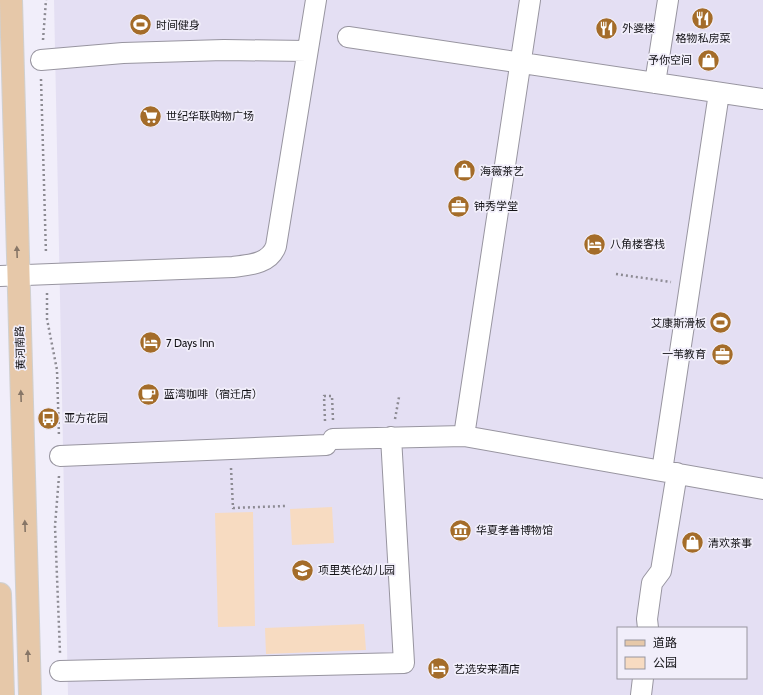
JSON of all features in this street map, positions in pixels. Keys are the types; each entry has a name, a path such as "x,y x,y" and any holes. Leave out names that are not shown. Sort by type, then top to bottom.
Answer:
{"main road":[{"name":"黄河南路","path":"11,0 9,275 30,695"},
{"path":"0,594 2,694"}],"street":[{"path":"9,275 233,267 257,263 270,256 276,246 316,0"},
{"path":"464,436 530,0"},
{"path":"655,83 668,0"},
{"path":"348,37 763,99"},
{"path":"41,60 123,53 224,50 307,51"},
{"path":"648,627 647,620 652,583 661,571 690,285 719,93"},
{"path":"60,456 230,449 392,437 464,436 763,489"},
{"path":"60,671 404,663 392,437"},
{"path":"641,695 643,679"}],"path":[{"path":"46,0 41,60 47,319 57,370 60,456 55,526 60,671"},
{"path":"616,274 690,285"},
{"path":"324,396 332,396 330,442 324,396"},
{"path":"230,449 233,508 285,506"}],"shaded area":[{"path":"54,0 763,0 763,695 68,695"}],"green space":[{"path":"332,507 334,543 292,545 290,509"},
{"path":"253,512 255,626 218,627 215,513"},
{"path":"364,624 366,650 266,654 265,628"}],"place":[{"name":"格物私房菜","path":"703,18"},
{"name":"时间健身","path":"141,25"},
{"name":"外婆楼","path":"607,28"},
{"name":"予你空间","path":"708,60"},
{"name":"世纪华联购物广场","path":"151,116"},
{"name":"海薇茶艺","path":"465,171"},
{"name":"钟秀学堂","path":"458,206"},
{"name":"八角楼客栈","path":"595,244"},
{"name":"艾康斯滑板","path":"721,323"},
{"name":"7 Days Inn","path":"151,343"},
{"name":"一苇教育","path":"722,354"},
{"name":"蓝湾咖啡（宿迁店）","path":"149,394"},
{"name":"亚方花园","path":"48,418"},
{"name":"华夏孝善博物馆","path":"461,530"},
{"name":"清欢茶事","path":"693,543"},
{"name":"项里英伦幼儿园","path":"303,570"},
{"name":"艺选安来酒店","path":"439,669"}]}
